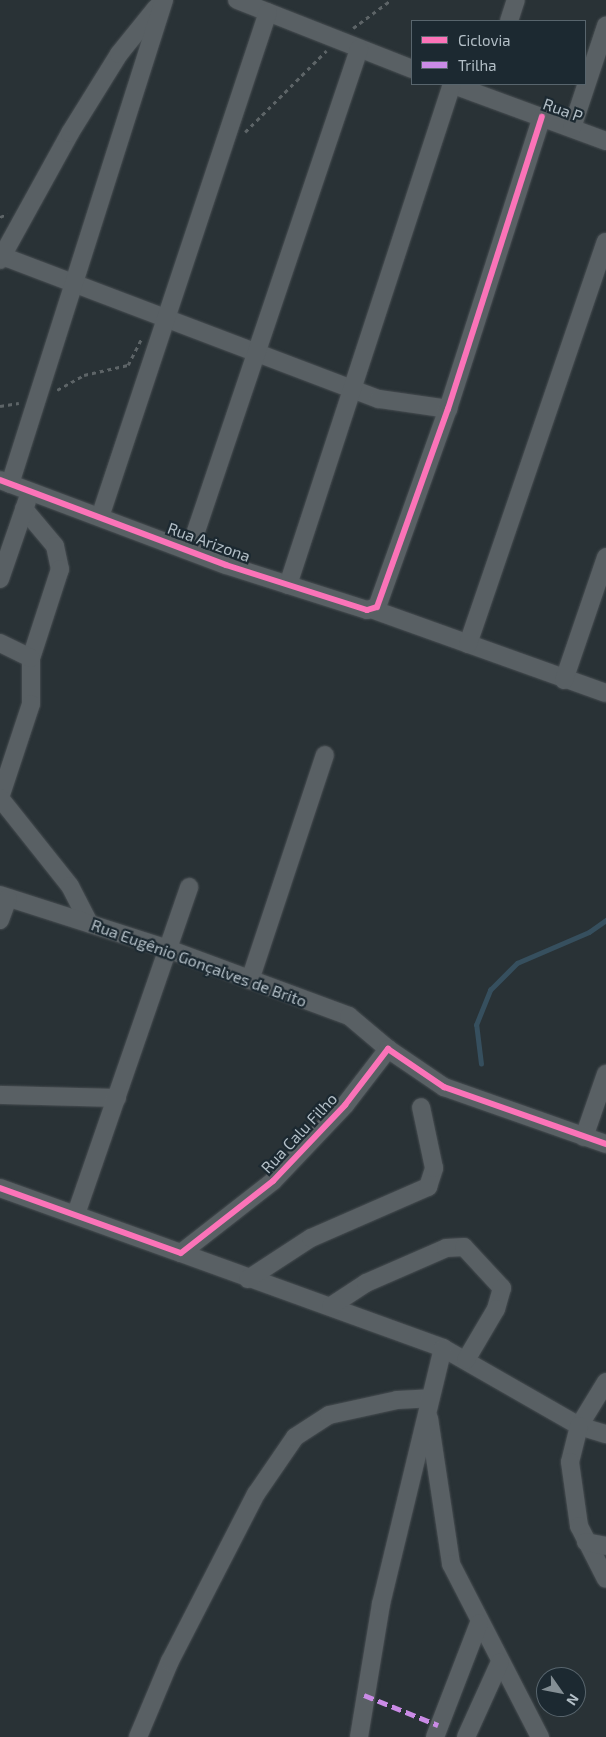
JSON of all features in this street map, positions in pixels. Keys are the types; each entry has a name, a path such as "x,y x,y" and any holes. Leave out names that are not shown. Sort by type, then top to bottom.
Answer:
{"street":[{"path":"5,482 35,401 72,282 164,0 114,62 1,258 72,282 160,314 379,399 448,410"},
{"path":"237,0 411,69"},
{"path":"509,20 516,0"},
{"path":"100,517 160,314 224,144 268,12"},
{"path":"572,128 606,26"},
{"path":"190,549 359,49"},
{"path":"288,584 452,85"},
{"name":"Rua P","path":"459,85 485,89 542,117 606,141"},
{"path":"374,610 392,576 448,410 542,117"},
{"path":"468,644 606,242"},
{"name":"Rua Arizona","path":"5,482 288,584 374,610 564,680 606,693"},
{"path":"0,579 30,491"},
{"path":"24,509 60,556 52,598 31,658 31,704 0,789 0,798 70,886 89,924"},
{"path":"564,680 606,557"},
{"path":"0,643 31,658"},
{"path":"250,980 325,754"},
{"path":"76,1214 189,886"},
{"path":"0,920 4,897"},
{"name":"Rua Eugênio Gonçalves de Brito","path":"4,897 168,949 349,1016 388,1049"},
{"path":"388,1049 444,1087 606,1144"},
{"name":"Rua Calu Filho","path":"181,1253 273,1182 345,1105 388,1049"},
{"path":"584,1137 606,1074"},
{"path":"0,1094 117,1098"},
{"path":"248,1279 311,1238 428,1187 434,1168 421,1107"},
{"path":"0,1188 443,1348 579,1426 606,1434"},
{"path":"330,1306 366,1283 446,1248 464,1247 502,1288 496,1309 466,1360"},
{"path":"359,1737 381,1604 443,1348"},
{"path":"606,1382 579,1426 570,1462 571,1487 586,1542 606,1580"},
{"path":"138,1737 170,1661 256,1494 295,1437 329,1415 397,1400 429,1404"},
{"path":"429,1404 445,1543 479,1623 540,1737"},
{"path":"586,1542 606,1546"},
{"path":"435,1737 479,1623"},
{"path":"466,1737 500,1662"}],"path":[{"path":"224,144 251,128 337,40 391,0"},
{"path":"0,406 35,401 84,375 128,365 160,314"}],"waterway":[{"path":"481,1064 476,1025 490,990 517,963 589,932 606,920"}],"marked path":[{"path":"364,1695 438,1725"}],"cycle path":[{"path":"0,480 226,565 367,610 377,607 448,409 542,117"},
{"path":"0,1188 181,1253 273,1181 345,1105 388,1049 444,1087 606,1144"}]}
